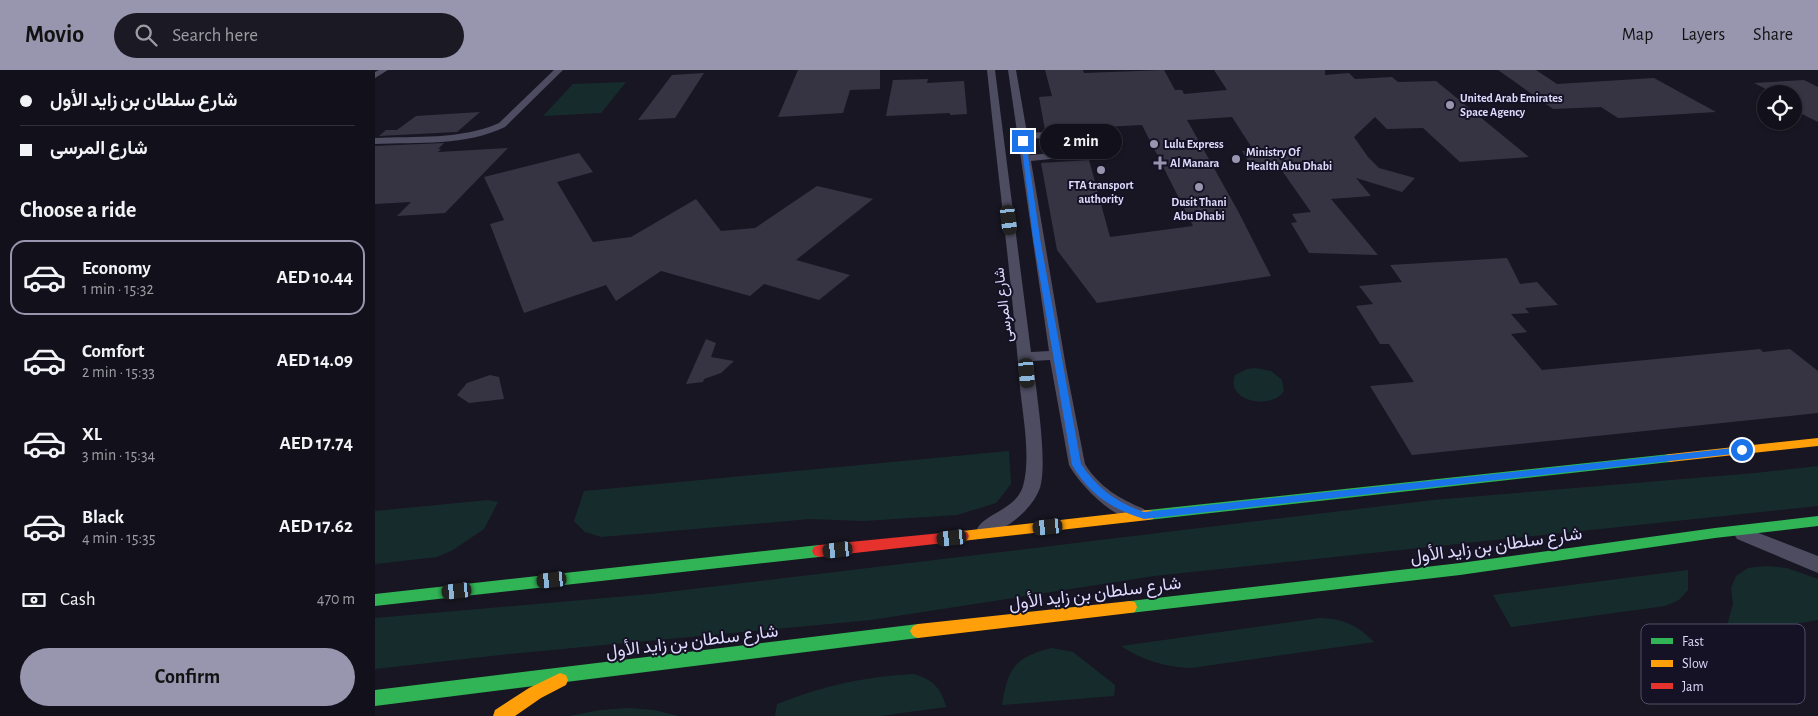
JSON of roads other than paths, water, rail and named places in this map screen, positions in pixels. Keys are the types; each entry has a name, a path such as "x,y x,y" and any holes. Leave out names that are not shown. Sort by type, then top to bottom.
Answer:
{"main road":[{"path":"375,600 1818,442"},
{"name":"شارع سلطان بن زايد الأول","path":"375,698 909,632 1460,569 1818,521"},
{"path":"501,716 535,693 573,674"}],"street":[{"path":"375,76 384,70"},
{"path":"375,141 475,135 491,131 502,125 559,70"},
{"name":"شارع المرسى","path":"971,536 1009,516 1022,503 1031,489 1035,468 1025,357 1024,238 1020,199 991,70"},
{"path":"1007,70 1008,80 1013,76"},
{"name":"شارع المرسى","path":"1013,76 1026,158 1020,199 1024,238 1056,355 1077,465 1089,483 1099,493 1120,506 1144,516"},
{"path":"1023,136 1101,132 1106,151 1026,158"},
{"path":"1025,357 1056,355"},
{"path":"1734,531 1771,544 1818,565"}],"place":[{"name":"United Arab Emirates Space Agency","path":"1450,105"},
{"name":"Lulu Express","path":"1154,144"},
{"name":"Ministry Of Health Abu Dhabi","path":"1236,159"},
{"name":"Al Manara","path":"1160,163"},
{"name":"FTA transport authority","path":"1101,170"},
{"name":"Dusit Thani Abu Dhabi","path":"1199,187"}]}
